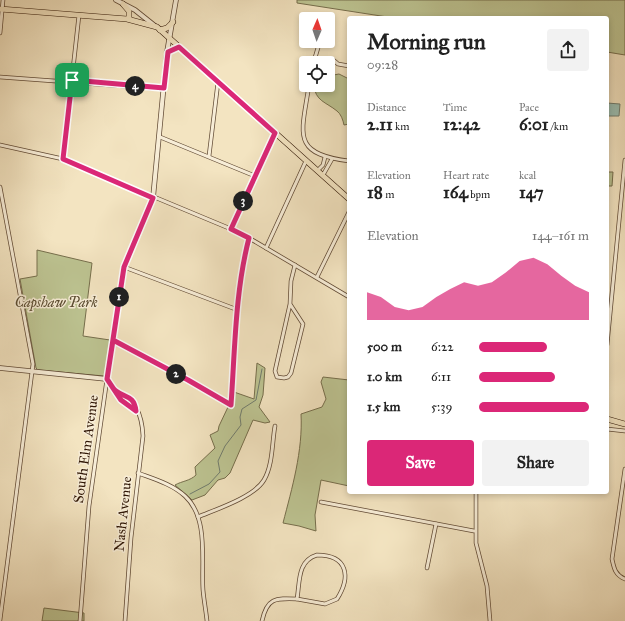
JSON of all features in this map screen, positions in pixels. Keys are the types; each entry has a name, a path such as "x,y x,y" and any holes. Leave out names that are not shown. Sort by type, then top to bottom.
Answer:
{"main road":[{"path":"124,4 129,11 129,19"},
{"path":"1,10 129,19 159,29 347,195"},
{"path":"159,29 167,28 173,22"},
{"path":"168,52 179,47"},
{"path":"609,420 625,424"}],"street":[{"path":"0,33 3,0"},
{"path":"116,0 159,29"},
{"name":"South Elm Avenue","path":"80,621 89,506 124,267 153,198 168,52 176,0"},
{"path":"63,159 80,15"},
{"path":"335,62 338,64 347,66"},
{"path":"0,77 72,80 164,88"},
{"path":"209,156 218,82"},
{"path":"308,92 303,129 304,140 310,150 325,157 347,161"},
{"path":"231,229 275,133"},
{"path":"160,137 255,176"},
{"path":"0,145 63,159 153,198 231,229 317,277 347,296"},
{"path":"318,170 323,165 325,157"},
{"path":"323,175 332,159"},
{"path":"266,248 306,160"},
{"path":"609,327 624,190 625,160"},
{"path":"0,187 33,364 0,620"},
{"path":"317,277 347,216"},
{"path":"113,340 231,405 238,310 245,254 249,238"},
{"path":"290,304 303,324 291,373 288,377 281,378 277,377 275,371 290,304 291,281 295,265"},
{"path":"124,267 238,310"},
{"path":"0,368 107,379"},
{"name":"Nash Avenue","path":"107,379 121,400 136,411"},
{"name":"Nash Avenue","path":"116,391 131,399 135,404 136,411 143,426 124,621"},
{"path":"198,517 248,494 261,485 268,469 275,426"},
{"path":"609,429 625,431"},
{"path":"625,469 612,559 615,572 619,577 625,579"},
{"path":"138,473 175,488 193,504 198,517 202,551 203,591 207,621"},
{"path":"476,494 474,531 487,586 490,621"},
{"path":"321,502 474,531"},
{"path":"427,568 436,524"},
{"path":"262,621 264,611 273,600 280,598 325,604 337,599 344,584 344,567 338,561 324,556 311,557 305,561 296,600"}],"green space":[{"path":"297,0 625,0 625,55 609,52 609,16 381,16 297,3"},
{"path":"339,74 347,78 347,124 344,125 342,117 338,112 316,95 315,92 335,92 335,75"},
{"path":"609,172 613,172 612,186 609,186"},
{"name":"Capshaw Park","path":"37,250 92,263 83,336 110,340 106,373 104,376 38,370 36,368 20,279 37,276"},
{"path":"257,363 265,368 263,395 259,407 270,422 265,423 253,420 230,473 225,478 218,480 205,495 192,500 175,485 191,479 196,475 195,467 215,448 210,435 218,431 228,407 233,407 234,392 254,399"},
{"path":"323,377 347,380 347,486 321,480 315,515 316,531 283,523 299,456 301,414 322,407 326,399 321,382"},
{"path":"44,608 84,613 84,621 42,621"}],"water":[{"path":"609,103 620,104 619,116 609,116"}],"waterway":[{"path":"190,494 209,484 220,472 218,461 225,446 241,425 240,417 242,409 256,400 262,369"}],"route":[{"path":"72,80 63,159 153,198 124,267 107,379 121,400 136,411 135,404 131,399 116,391 107,379 113,340 231,405 238,310 242,273 249,238 231,229 275,133 179,47 168,52 164,88 72,80"}]}
